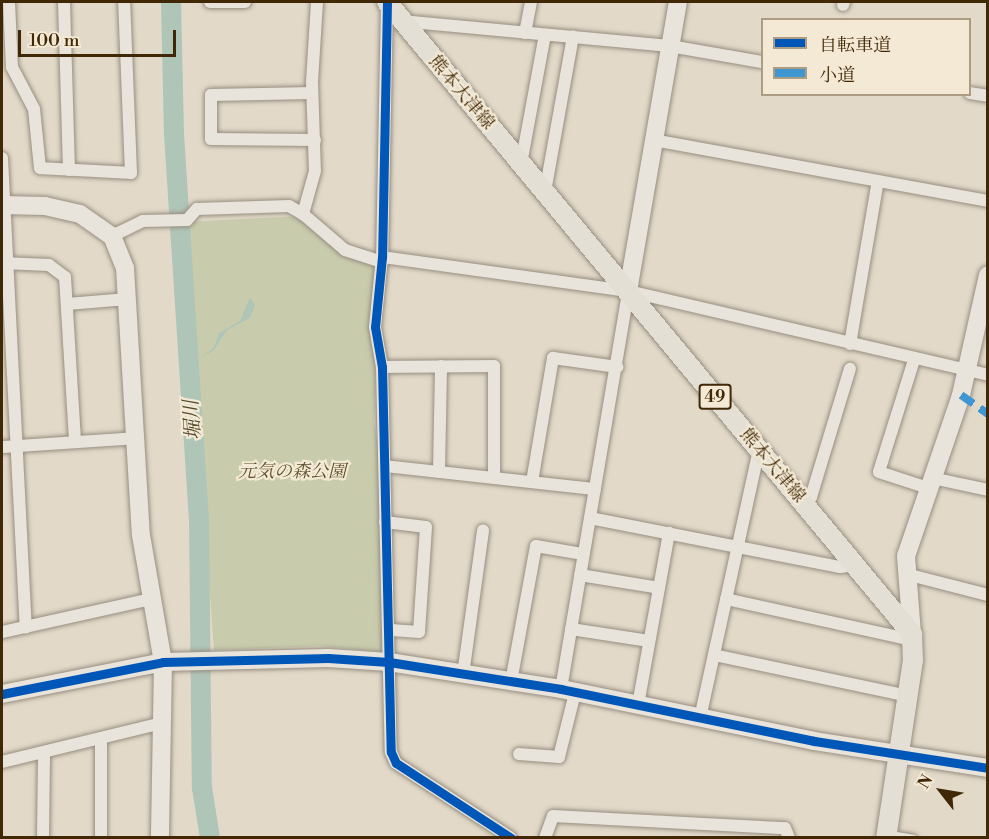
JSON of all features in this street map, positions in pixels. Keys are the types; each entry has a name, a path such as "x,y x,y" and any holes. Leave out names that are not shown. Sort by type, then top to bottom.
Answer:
{"main road":[{"name":"熊本大津線","path":"387,2 912,637"},
{"path":"886,836 908,696 912,637"}],"street":[{"path":"9,2 12,67 34,109 40,168 131,173 124,2"},
{"path":"64,2 69,170"},
{"path":"210,2 245,2"},
{"path":"303,214 315,171 312,93 317,2"},
{"path":"387,2 382,260 375,327 382,367 391,752 396,763 511,837"},
{"path":"525,33 531,2"},
{"path":"519,754 559,757 568,691 571,629 678,2"},
{"path":"401,21 670,46 761,62"},
{"path":"521,164 545,35"},
{"path":"545,192 573,37"},
{"path":"312,93 211,95 210,139 315,140"},
{"path":"971,93 987,96"},
{"path":"654,140 987,201"},
{"path":"2,158 4,263 17,446 26,627"},
{"path":"850,344 878,181"},
{"path":"3,205 65,209 112,236 125,268 141,535 163,662 160,837"},
{"path":"112,236 143,221 188,220 196,209 289,206 303,214 345,250 382,260 628,291 967,373 987,375"},
{"path":"4,263 49,265 65,277 75,442"},
{"path":"726,599 912,637 906,574 911,538 967,373 987,275"},
{"path":"67,304 128,299"},
{"path":"532,482 553,358 617,367"},
{"path":"914,360 879,472 930,483 987,490"},
{"path":"439,472 441,366"},
{"path":"382,367 494,366 494,478"},
{"path":"804,505 811,497 850,369"},
{"path":"2,447 136,438"},
{"path":"700,718 759,450"},
{"path":"385,466 595,489"},
{"path":"590,518 840,567 854,565"},
{"path":"386,522 426,526 419,632 388,630"},
{"path":"463,675 483,530"},
{"path":"638,705 669,533"},
{"path":"511,682 536,546 584,554"},
{"path":"906,574 987,595"},
{"path":"580,575 659,588"},
{"path":"2,632 151,599"},
{"path":"571,629 649,641"},
{"path":"714,655 908,696"},
{"path":"2,694 163,662 218,660 389,662 568,691 700,718 987,768"},
{"path":"2,762 44,754 162,723"},
{"path":"100,837 101,739"},
{"path":"43,837 44,754"},
{"path":"545,837 553,816 785,828 789,837"}],"lane":[{"path":"886,836 914,837"}],"green space":[{"name":"元気の森公園","path":"302,216 343,252 379,264 374,423 382,466 379,513 386,652 320,646 214,650 200,462 199,369 185,222"}],"shaded area":[{"path":"250,297 255,305 250,318 227,330 214,350 198,359 214,348 219,333 240,321"}],"waterway":[{"name":"堀川","path":"171,2 174,134 199,519 202,788 210,838"}],"marked path":[{"path":"961,395 988,414"}],"cycle path":[{"path":"387,2 382,257 375,327 382,367 391,752 396,763 511,838"},
{"path":"2,694 163,662 328,658 389,662 561,689 814,741 988,768"}]}
